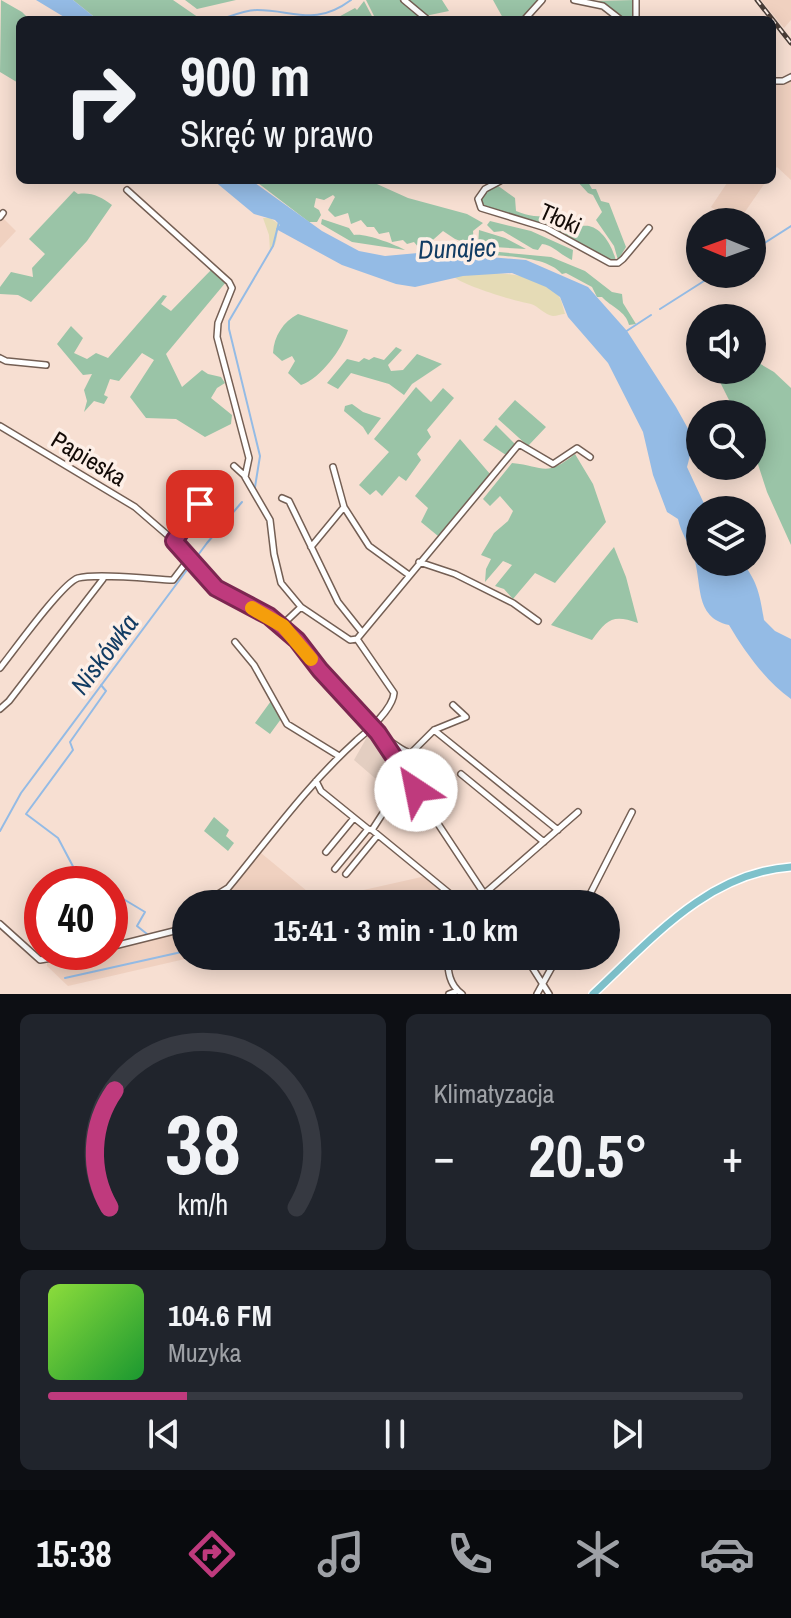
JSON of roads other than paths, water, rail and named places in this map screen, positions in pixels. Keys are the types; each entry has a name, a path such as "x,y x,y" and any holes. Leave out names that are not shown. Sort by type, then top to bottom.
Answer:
{"main road":[{"path":"593,994 676,917 704,897 751,874 791,867"}],"street":[{"path":"404,0 423,16"},
{"path":"528,16 542,0"},
{"path":"574,0 597,4 612,16"},
{"name":"Tłoki","path":"494,184 480,195 479,202 484,210 546,228 610,263 623,259 649,228"},
{"path":"127,190 232,288 218,323 217,337 249,458 245,477"},
{"path":"0,358 46,365"},
{"name":"Papieska","path":"0,426 135,507 174,541 220,591 282,625 373,727 481,890"},
{"path":"357,639 519,444 553,464 577,448 590,457"},
{"path":"234,466 245,477 270,520 281,583 301,607 350,640 357,639"},
{"path":"333,467 344,507 369,546 409,575"},
{"path":"174,541 210,490"},
{"path":"282,498 289,501 338,602 361,631"},
{"path":"311,547 344,507"},
{"path":"0,668 68,585 78,578 173,580 191,561"},
{"path":"419,562 455,574 513,603 538,621"},
{"path":"0,709 104,578"},
{"path":"282,625 301,607"},
{"path":"225,890 316,780 373,727 393,701 394,693 357,639"},
{"path":"235,642 254,665 287,724 339,757"},
{"path":"382,739 411,753 434,730 466,717 453,705"},
{"path":"434,730 558,830"},
{"path":"461,774 544,842"},
{"path":"335,869 370,830 407,776"},
{"path":"316,780 321,791 445,890"},
{"path":"489,890 578,812"},
{"path":"592,890 632,812"},
{"path":"326,852 354,818"},
{"path":"346,874 377,836"},
{"path":"0,924 24,946"},
{"path":"128,942 172,932"},
{"path":"449,970 450,978 460,992 449,994"},
{"path":"534,970 549,994"},
{"path":"537,994 550,970"}],"water":[{"path":"36,0 73,0 93,16 62,16"},
{"path":"218,184 257,184 322,231 359,251 385,256 429,252 526,260 588,287 627,331 686,425 686,480 693,480 700,496 686,496 686,540 678,519 667,512 653,475 643,432 608,363 568,317 560,297 546,287 512,273 463,276 415,287 396,284 342,265 276,229 280,225 275,220 254,214"},
{"path":"698,576 752,576 764,620 775,631 791,639 791,699 756,665 729,625 710,614 701,597"}],"waterway":[{"path":"231,16 257,10 315,15 351,0"},
{"name":"Niskówka","path":"255,487 260,456 229,321 273,246 279,222"},
{"path":"766,242 791,226"},
{"path":"660,309 693,288"},
{"path":"625,332 651,315"},
{"name":"Niskówka","path":"0,831 21,793 207,543 242,502"},
{"path":"73,866 58,838 26,814 73,750 70,742 106,691 101,685"},
{"path":"128,902 145,912 137,926 147,934"},
{"path":"65,978 172,954"}],"railway":[{"path":"757,0 770,16"},
{"path":"776,24 791,43"}],"water label":[{"name":"Dunajec","path":"457,248"}]}
